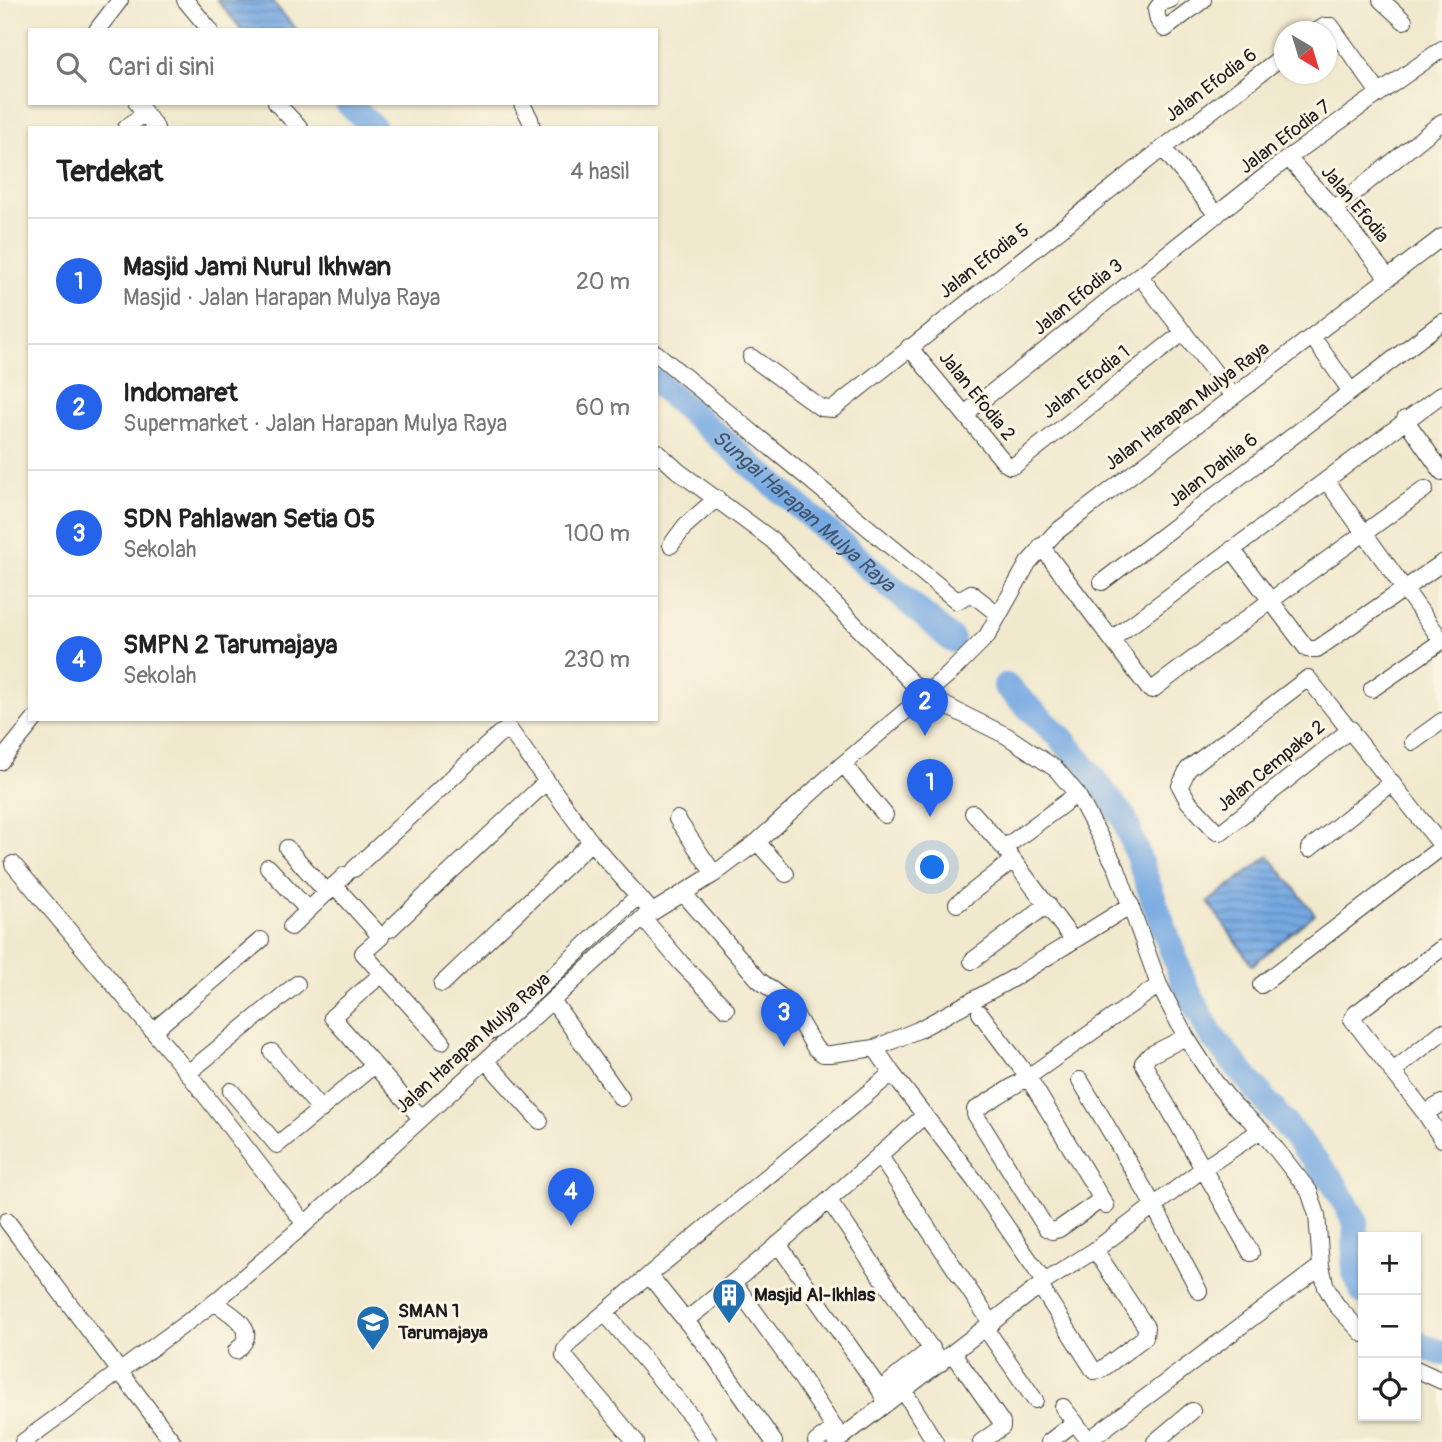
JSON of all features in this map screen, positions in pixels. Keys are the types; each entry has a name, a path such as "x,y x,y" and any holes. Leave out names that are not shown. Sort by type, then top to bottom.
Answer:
{"street":[{"path":"99,28 120,0"},
{"path":"185,0 209,28"},
{"path":"1187,13 1171,0 1161,2 1156,10 1158,20 1165,29 1187,13 1203,0"},
{"path":"1381,0 1404,21"},
{"path":"1337,34 1379,93"},
{"name":"Jalan Efodia 7","path":"1217,215 1288,158 1442,49"},
{"name":"Jalan Efodia 6","path":"1163,148 1274,63"},
{"path":"278,105 297,126"},
{"path":"523,105 532,126"},
{"path":"128,126 141,108 154,126"},
{"path":"1334,209 1442,122"},
{"path":"1163,148 1217,215"},
{"name":"Jalan Efodia 5","path":"751,357 821,408 833,410 1163,148"},
{"name":"Jalan Efodia","path":"1288,158 1334,209 1388,278"},
{"name":"Jalan Efodia 3","path":"966,413 1217,215"},
{"name":"Jalan Harapan Mulya Raya","path":"23,1442 215,1302 647,915 713,874 757,842 949,674 987,636 1028,563 1041,547 1442,237"},
{"path":"1139,275 1233,396"},
{"name":"Jalan Dahlia 6","path":"1102,582 1442,322"},
{"name":"Jalan Efodia 1","path":"1015,465 1184,332"},
{"path":"1312,338 1350,390"},
{"name":"Jalan Efodia 2","path":"909,347 1005,463 1015,465"},
{"path":"658,355 957,601 971,593 999,615"},
{"path":"1112,639 1442,394"},
{"path":"1405,419 1442,472"},
{"path":"658,453 678,471 772,540 924,695 1007,736 1056,769 1077,794 1117,869 1159,985 1186,1037 1215,1082 1233,1104 1261,1130 1309,1191 1317,1215 1321,1266 1326,1287 1337,1306 1358,1329"},
{"path":"1326,480 1406,587 1442,641 1372,689"},
{"path":"1041,547 1149,689 1153,690 1425,489"},
{"path":"671,545 685,526 717,498"},
{"path":"1232,549 1307,649 1312,650 1442,563"},
{"name":"Jalan Cempaka 2","path":"1308,678 1351,729 1221,832 1188,801 1180,786 1188,769 1308,678"},
{"path":"0,762 32,721"},
{"path":"1413,742 1442,721"},
{"path":"290,927 507,724 590,842 638,896 647,915 681,963 726,1009"},
{"path":"1261,985 1442,846 1351,729"},
{"path":"843,764 884,815"},
{"path":"390,929 547,781"},
{"path":"1309,849 1392,782"},
{"path":"957,904 1077,794"},
{"path":"973,813 1009,854 1073,940"},
{"path":"677,819 713,874"},
{"path":"442,984 590,842"},
{"path":"757,842 786,874"},
{"path":"287,848 340,881 381,937 363,953 442,1041"},
{"path":"13,864 188,1073 305,1224"},
{"path":"268,867 308,910"},
{"path":"683,893 759,980 788,1002 815,1048 823,1054 831,1055 875,1048 918,1030 983,996 1130,905"},
{"path":"493,1031 638,896"},
{"path":"972,961 1048,904"},
{"path":"153,1031 261,940"},
{"path":"1442,948 1352,1019 1425,1112 1442,1139"},
{"path":"382,974 332,1017 421,1118"},
{"path":"188,1073 297,984"},
{"path":"980,1013 1028,1077 1104,1203 1052,1231 1046,1228 975,1114 976,1107 1028,1077 1159,985"},
{"path":"552,1000 621,1098"},
{"path":"1392,1072 1442,1032"},
{"path":"1186,1037 1150,1055 1143,1063 1251,1253"},
{"path":"875,1048 1043,1284 1094,1371 1101,1370 1145,1337 1146,1327 1095,1250"},
{"path":"272,1052 321,1110"},
{"path":"486,1061 540,1121"},
{"path":"232,1091 277,1145 374,1065"},
{"path":"636,1442 564,1356 571,1341 891,1073"},
{"path":"1080,1080 1154,1206 1199,1291"},
{"path":"1425,1112 1442,1103"},
{"path":"685,1320 734,1283 830,1202 925,1115"},
{"path":"883,1397 904,1391 1043,1284 1095,1250 1204,1168 1261,1130"},
{"path":"879,1155 1035,1400"},
{"path":"830,1202 932,1348 947,1358 1002,1423 1002,1427 981,1442"},
{"path":"7,1221 173,1442"},
{"path":"778,1244 883,1397"},
{"path":"1063,1406 1090,1441 1321,1266"},
{"path":"649,1275 774,1442"},
{"path":"734,1283 844,1436"},
{"path":"215,1302 244,1326 247,1337 236,1351"},
{"path":"605,1313 691,1416 709,1442"},
{"path":"816,1442 844,1436 932,1348"},
{"path":"1421,1371 1442,1381"},
{"path":"904,1391 935,1442"},
{"path":"1155,1442 1192,1411"},
{"path":"1049,1442 1075,1422"}],"water":[{"path":"217,0 271,0 295,28 240,28"},
{"path":"1269,856 1315,914 1252,965 1208,902"}],"waterway":[{"name":"Sungai Harapan Mulya Raya","path":"350,105 372,126"},
{"name":"Sungai Harapan Mulya Raya","path":"658,384 952,640"},
{"path":"1006,686 1063,740 1124,818 1185,986 1211,1035 1333,1182 1356,1222 1354,1273 1358,1281"},
{"path":"1421,1346 1442,1353"}],"place":[{"name":"Indomaret","path":"925,736"},
{"name":"Masjid Jami Nurul Ikhwan","path":"930,817"},
{"name":"SDN Pahlawan Setia 05","path":"784,1047"},
{"name":"SMPN 2 Tarumajaya","path":"571,1226"},
{"name":"Masjid Al-Ikhlas","path":"729,1325"},
{"name":"SMAN 1 Tarumajaya","path":"373,1352"}]}
